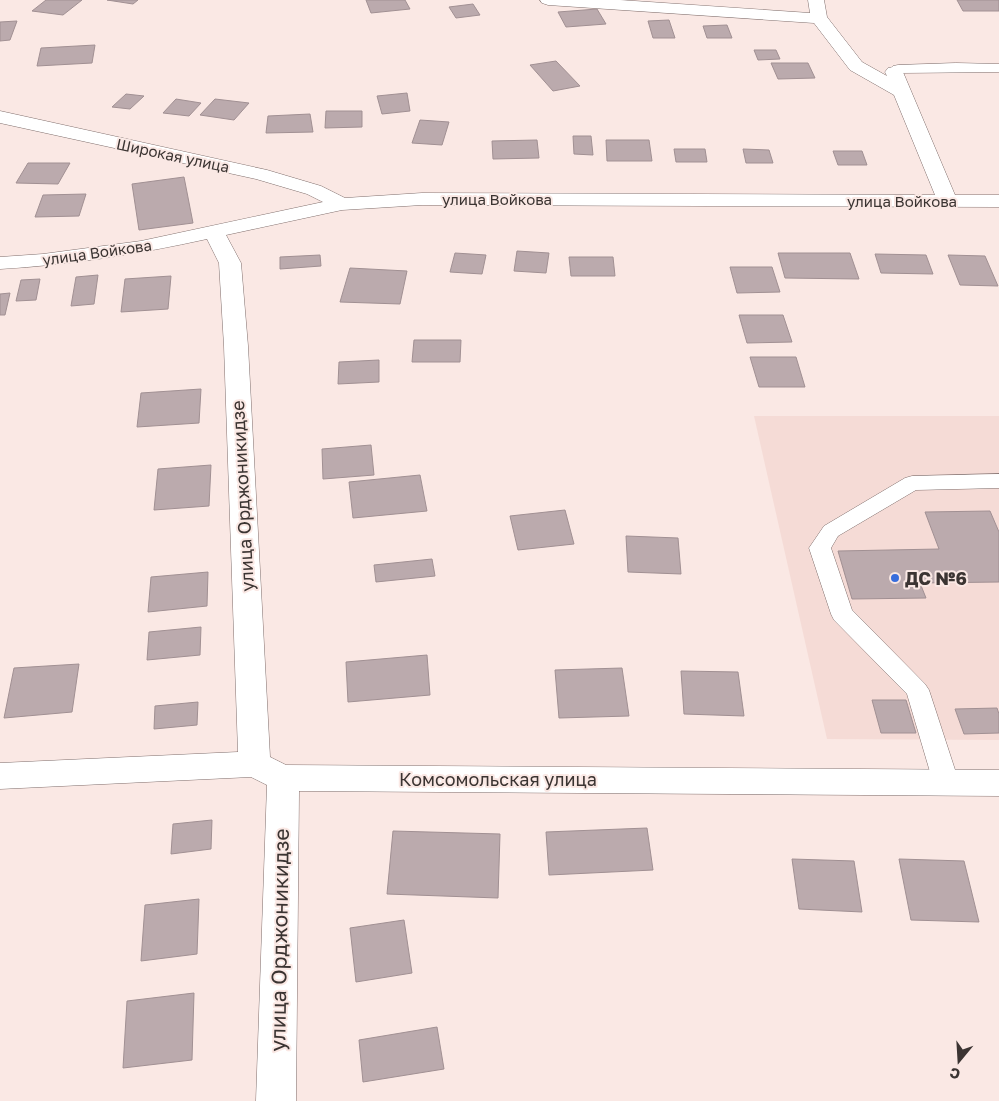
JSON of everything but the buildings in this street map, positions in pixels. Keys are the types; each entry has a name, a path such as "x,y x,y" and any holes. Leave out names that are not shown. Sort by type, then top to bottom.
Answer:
{"street":[{"path":"548,0 819,18"},
{"path":"816,0 819,18 856,66 901,91"},
{"path":"894,72 948,202"},
{"name":"Широкая улица","path":"0,117 260,174 314,190 342,204"},
{"name":"улица Войкова","path":"0,263 43,260 141,247 342,204 422,199 999,201"},
{"name":"улица Орджоникидзе","path":"214,232 230,263 269,771 276,1101"},
{"name":"Комсомольская улица","path":"0,776 269,771 999,783"}],"lane":[{"path":"894,72 898,70 956,67 999,68"},
{"path":"946,782 917,690 842,614 820,548 831,531 912,483 999,481"}],"shaded area":[{"name":"ДС №6","path":"754,416 999,416 999,740 827,739"}],"place":[{"name":"ДС №6","path":"895,578"}]}
